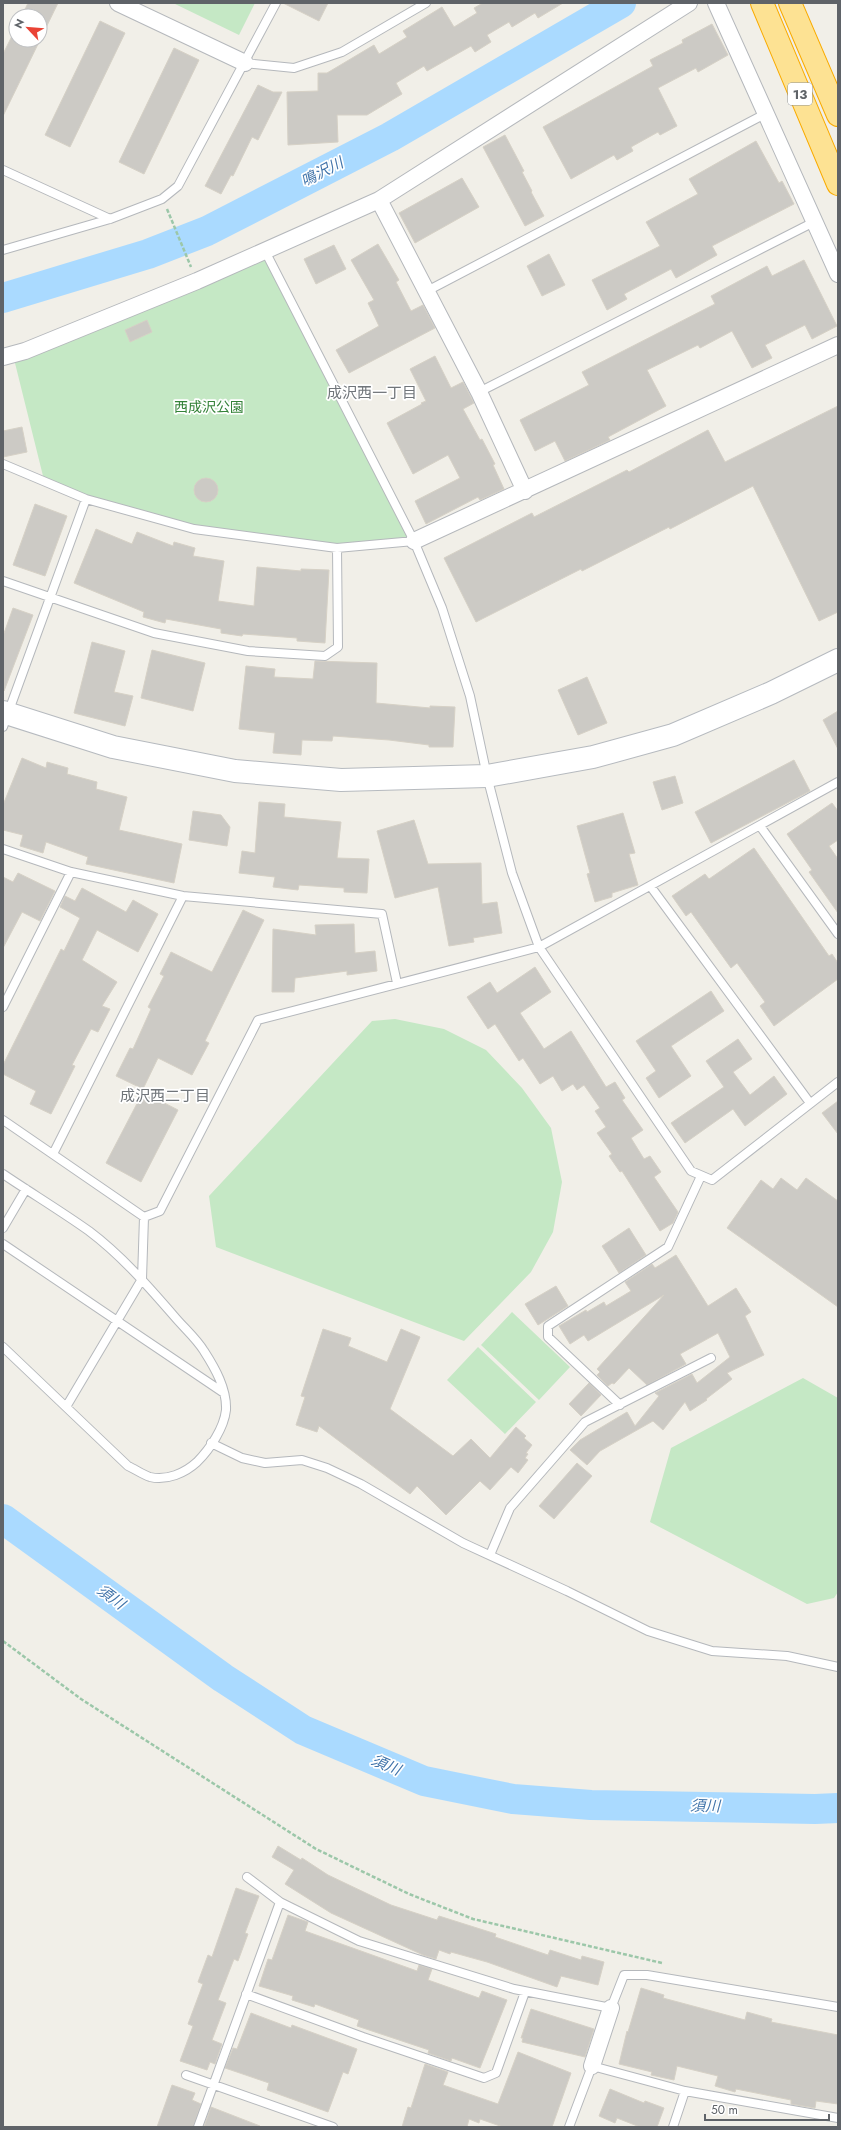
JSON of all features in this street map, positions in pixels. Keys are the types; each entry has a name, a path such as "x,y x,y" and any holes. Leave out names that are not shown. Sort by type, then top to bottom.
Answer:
{"highway":[{"name":"13","path":"762,3 838,184"},
{"name":"13","path":"790,3 838,115"}],"street":[{"path":"118,3 245,63"},
{"path":"3,358 189,284 379,200 689,3"},
{"path":"716,3 838,274"},
{"path":"379,200 479,392 524,491"},
{"path":"414,541 838,345"},
{"path":"5,717 113,747 235,771 341,780 487,776 593,757 672,735 771,694 838,660"},
{"path":"592,2066 611,2008"}],"lane":[{"path":"3,250 110,219 162,199 178,186 276,3"},
{"path":"245,63 294,68 342,52 426,3"},
{"path":"427,291 765,114"},
{"path":"3,170 110,219"},
{"path":"479,392 814,222"},
{"path":"265,251 414,541 442,608 470,696 487,776 512,873 539,947 691,1171 712,1180 838,1082"},
{"path":"3,464 86,498 194,529 337,548 414,541"},
{"path":"5,717 86,498"},
{"path":"3,581 154,633 248,651 325,656 338,647 337,548"},
{"path":"144,1217 160,1211 258,1020 539,947 651,887 838,782"},
{"path":"760,826 838,934"},
{"path":"3,849 71,872 183,896 382,914 397,984"},
{"path":"3,1007 71,872"},
{"path":"651,887 810,1103"},
{"path":"53,1154 183,896"},
{"path":"3,1120 144,1217"},
{"path":"3,1174 89,1231 112,1250 142,1279 203,1349 216,1372 224,1393 226,1410 221,1429 190,1468 181,1473 164,1478 150,1477 128,1466 3,1347"},
{"path":"620,1405 548,1337 548,1326 668,1247 702,1176"},
{"path":"3,1228 26,1189"},
{"path":"66,1407 116,1320 142,1279 144,1217"},
{"path":"3,1244 224,1393"},
{"path":"490,1555 510,1508 585,1422 711,1358"},
{"path":"211,1443 242,1458 265,1463 302,1460 327,1468 361,1484 463,1543 648,1631 712,1651 787,1656 838,1667"},
{"path":"247,1876 280,1902 359,1941 525,1992 611,2008 624,1975 647,1975 838,2007"},
{"path":"198,2127 212,2085 280,1902"},
{"path":"246,1994 484,2078 496,2073 525,1992"},
{"path":"569,2127 592,2066 685,2092 838,2118"},
{"path":"186,2075 333,2127"},
{"path":"674,2127 685,2092"}],"path":[{"path":"162,199 188,260"},
{"path":"3,1641 81,1699 316,1849 409,1894 473,1919 664,1964"}],"green space":[{"path":"173,3 255,3 239,35"},
{"name":"西成沢公園","path":"265,251 414,541 337,548 194,529 86,499 44,480 13,355"},
{"path":"395,1019 444,1029 486,1050 522,1088 551,1128 562,1182 553,1232 531,1272 464,1341 216,1247 209,1196 372,1021"},
{"path":"512,1312 570,1367 539,1400 481,1345"},
{"path":"478,1347 536,1402 505,1434 447,1380"},
{"path":"803,1378 838,1398 838,1592 834,1598 807,1604 650,1522 671,1448"}],"building":[{"path":"28,3 58,3 48,24 48,8 26,8"},
{"path":"283,3 328,3 319,21"},
{"path":"483,3 563,3 538,18 535,13 512,27 509,22 487,35 491,42 475,52 471,46 427,71 424,66 396,83 402,94 367,115 337,115 338,142 288,145 287,92 318,91 318,73 327,73 374,45 379,54 407,37 403,31 442,7 454,27 477,13 474,8"},
{"path":"100,21 125,33 70,147 45,135"},
{"path":"712,24 728,55 698,72 696,68 658,88 677,126 660,135 658,132 631,147 633,151 617,160 614,155 571,179 543,127 653,66 650,60 683,43 682,40"},
{"path":"8,44 8,48 36,48 3,116 3,54"},
{"path":"174,48 199,60 144,174 119,162"},
{"path":"258,85 273,92 282,92 258,140 252,137 233,176 231,175 221,194 205,186"},
{"path":"505,135 524,171 522,172 544,216 525,226 483,147"},
{"path":"756,141 779,183 782,181 794,204 712,246 717,255 676,278 671,269 624,294 627,299 607,310 592,280 660,246 646,222 698,194 689,179"},
{"path":"462,178 479,207 415,243 399,213"},
{"path":"378,244 399,280 396,282 411,311 423,305 435,328 349,373 336,350 379,326 368,303 374,300 351,260"},
{"path":"334,245 346,269 316,284 304,259"},
{"path":"549,254 565,285 542,296 527,266"},
{"path":"804,260 837,326 812,339 805,325 765,345 772,358 752,368 732,331 700,348 698,345 647,370 666,406 608,437 610,440 565,461 555,441 535,451 520,420 589,385 582,372 715,304 711,296 767,266 772,276"},
{"path":"147,320 152,332 130,342 125,330"},
{"path":"435,356 451,388 463,382 474,403 463,409 480,440 482,439 495,464 493,465 504,489 480,500 478,497 426,524 415,501 460,478 448,455 413,474 387,423 426,401 410,369"},
{"path":"838,406 838,612 819,621 753,486 670,529 669,527 582,571 581,569 476,622 444,558 532,513 534,517 627,470 629,472 708,430 725,462"},
{"path":"22,427 27,452 3,457 3,431"},
{"path":"206,478 215,481 218,490 215,499 206,502 197,499 194,490 197,481"},
{"path":"35,504 67,516 45,576 13,565"},
{"path":"96,529 132,544 137,532 173,546 174,542 195,548 193,556 224,561 218,601 254,606 257,567 301,571 301,569 329,570 325,643 297,641 297,638 243,634 242,636 221,633 221,629 166,619 165,623 143,617 144,612 74,583"},
{"path":"13,608 33,615 4,691 3,636"},
{"path":"92,642 125,651 114,692 133,696 125,726 74,713"},
{"path":"152,650 205,663 193,711 141,698"},
{"path":"315,661 377,663 376,703 430,708 430,706 455,707 453,747 429,747 429,745 389,740 333,736 332,741 302,740 301,755 273,753 275,733 239,729 246,666 275,669 274,677 313,679"},
{"path":"587,677 607,723 578,735 558,690"},
{"path":"838,711 838,749 823,720"},
{"path":"22,758 46,768 47,762 68,768 67,774 97,782 96,789 127,797 119,830 182,844 174,883 86,864 88,857 46,842 43,853 20,846 23,835 3,830 3,805"},
{"path":"794,760 810,791 711,843 695,812"},
{"path":"675,776 683,803 662,810 653,782"},
{"path":"259,802 285,804 284,817 341,822 337,858 369,859 367,893 344,892 344,888 299,885 298,890 273,887 275,877 239,873 242,851 255,853"},
{"path":"832,803 838,811 838,840 829,846 838,859 838,913 809,872 812,870 787,834"},
{"path":"193,811 221,815 230,827 227,846 189,840"},
{"path":"623,813 635,853 629,854 638,885 612,893 612,897 595,902 587,874 590,873 577,826"},
{"path":"414,820 428,864 481,863 482,904 497,902 502,933 473,938 474,942 449,946 438,887 395,898 377,831"},
{"path":"754,848 829,956 832,954 838,963 838,979 774,1026 760,1006 765,1002 737,963 731,968 691,912 686,916 672,896 705,874 709,879"},
{"path":"18,873 55,891 40,921 22,912 3,948 3,877 13,882"},
{"path":"82,888 126,912 133,900 158,914 138,952 97,930 82,960 117,982 102,1006 110,1009 98,1032 91,1029 72,1065 75,1066 51,1114 30,1104 36,1091 3,1074 3,1065 61,949 64,951 80,918 60,907 65,896 75,901"},
{"path":"243,910 264,920 205,1041 209,1043 192,1075 158,1058 143,1089 116,1076 130,1048 133,1049 151,1009 148,1007 164,976 160,974 171,952 212,972"},
{"path":"354,924 355,953 375,951 377,971 347,975 347,971 295,978 294,992 272,992 273,929 316,935 315,925"},
{"path":"535,967 551,992 520,1013 544,1049 571,1031 606,1087 615,1082 625,1098 622,1100 643,1130 631,1138 644,1159 650,1156 661,1172 654,1177 678,1212 673,1223 660,1231 622,1171 620,1172 609,1156 612,1154 597,1133 606,1127 595,1111 600,1108 584,1085 577,1090 573,1084 562,1091 553,1076 540,1084 523,1058 519,1061 495,1024 488,1029 467,997 490,982 497,993"},
{"path":"711,991 724,1011 671,1046 691,1076 659,1098 646,1078 656,1071 636,1041"},
{"path":"738,1039 752,1059 733,1072 750,1095 774,1076 787,1094 745,1126 733,1109 685,1143 671,1123 724,1087 706,1061"},
{"path":"143,1092 178,1110 141,1182 106,1163"},
{"path":"838,1101 838,1134 822,1113"},
{"path":"781,1178 797,1190 806,1178 838,1201 838,1307 727,1228 761,1180 773,1189"},
{"path":"629,1228 646,1255 619,1273 602,1246"},
{"path":"676,1255 708,1306 736,1288 751,1312 745,1316 764,1355 727,1373 732,1379 706,1399 707,1400 690,1411 685,1402 663,1430 653,1421 600,1451 587,1465 570,1450 580,1440 627,1412 635,1426 659,1396 655,1393 692,1374 697,1383 730,1357 718,1333 680,1354 686,1364 647,1385 629,1368 614,1384 612,1383 608,1386 597,1375 600,1372 597,1369 664,1295 588,1341 584,1335 570,1344 559,1326 586,1310 587,1312 604,1302 606,1306 631,1291 625,1282 652,1264 655,1268"},
{"path":"556,1286 568,1306 538,1325 525,1304"},
{"path":"323,1329 351,1338 348,1346 387,1362 401,1329 420,1337 390,1409 453,1456 471,1439 490,1458 516,1427 526,1436 524,1438 532,1445 526,1453 528,1454 525,1458 528,1460 518,1473 511,1467 490,1490 480,1481 446,1515 417,1486 410,1494 319,1426 317,1432 296,1425 305,1397 301,1396"},
{"path":"589,1383 601,1395 581,1416 569,1404"},
{"path":"577,1463 592,1476 554,1519 539,1506"},
{"path":"278,1846 301,1860 302,1858 328,1875 391,1905 437,1920 439,1916 496,1934 495,1937 548,1955 550,1950 581,1960 582,1956 604,1962 598,1985 561,1976 557,1987 487,1962 451,1952 450,1954 439,1950 436,1959 423,1955 331,1913 285,1884 294,1870 272,1857"},
{"path":"236,1888 259,1896 245,1933 248,1934 238,1961 234,1959 218,2000 226,2003 212,2040 222,2044 215,2064 210,2062 207,2070 180,2061 193,2026 188,2024 203,1984 198,1982 208,1955 212,1957"},
{"path":"288,1915 308,1922 305,1931 417,1971 419,1965 432,1969 428,1980 479,1998 482,1991 507,2000 480,2068 452,2058 451,2061 428,2053 429,2050 357,2026 359,2020 315,2004 314,2007 292,2000 293,1996 259,1986 268,1959 272,1960"},
{"path":"641,1988 664,1995 663,1998 745,2020 747,2012 772,2019 771,2022 838,2035 838,2104 816,2101 815,2108 791,2104 791,2100 736,2089 735,2092 715,2086 718,2076 677,2066 674,2080 651,2075 652,2072 619,2064 627,2031 628,2032"},
{"path":"531,2009 594,2029 585,2057 522,2042 523,2038 521,2038"},
{"path":"251,2013 291,2028 292,2025 357,2049 348,2074 343,2072 328,2112 267,2090 269,2083 225,2068 233,2048 237,2049"},
{"path":"518,2052 571,2073 552,2127 503,2127 480,2119 479,2123 469,2119 467,2127 402,2127 408,2107 411,2108 425,2064 448,2072 443,2085 498,2104"},
{"path":"172,2085 195,2093 192,2100 201,2104 193,2127 157,2127"},
{"path":"610,2089 644,2103 645,2101 664,2108 657,2127 640,2127 617,2118 615,2123 599,2116"},
{"path":"211,2107 260,2126 260,2127 204,2127"}],"waterway":[{"name":"鳴沢川","path":"3,298 148,254 207,231 390,137 621,3"},
{"name":"須川","path":"3,1519 223,1678 303,1730 424,1781 513,1799 591,1805 815,1809 838,1808"}],"district":[{"name":"成沢西一丁目","path":"372,393"},
{"name":"成沢西二丁目","path":"165,1096"}]}
